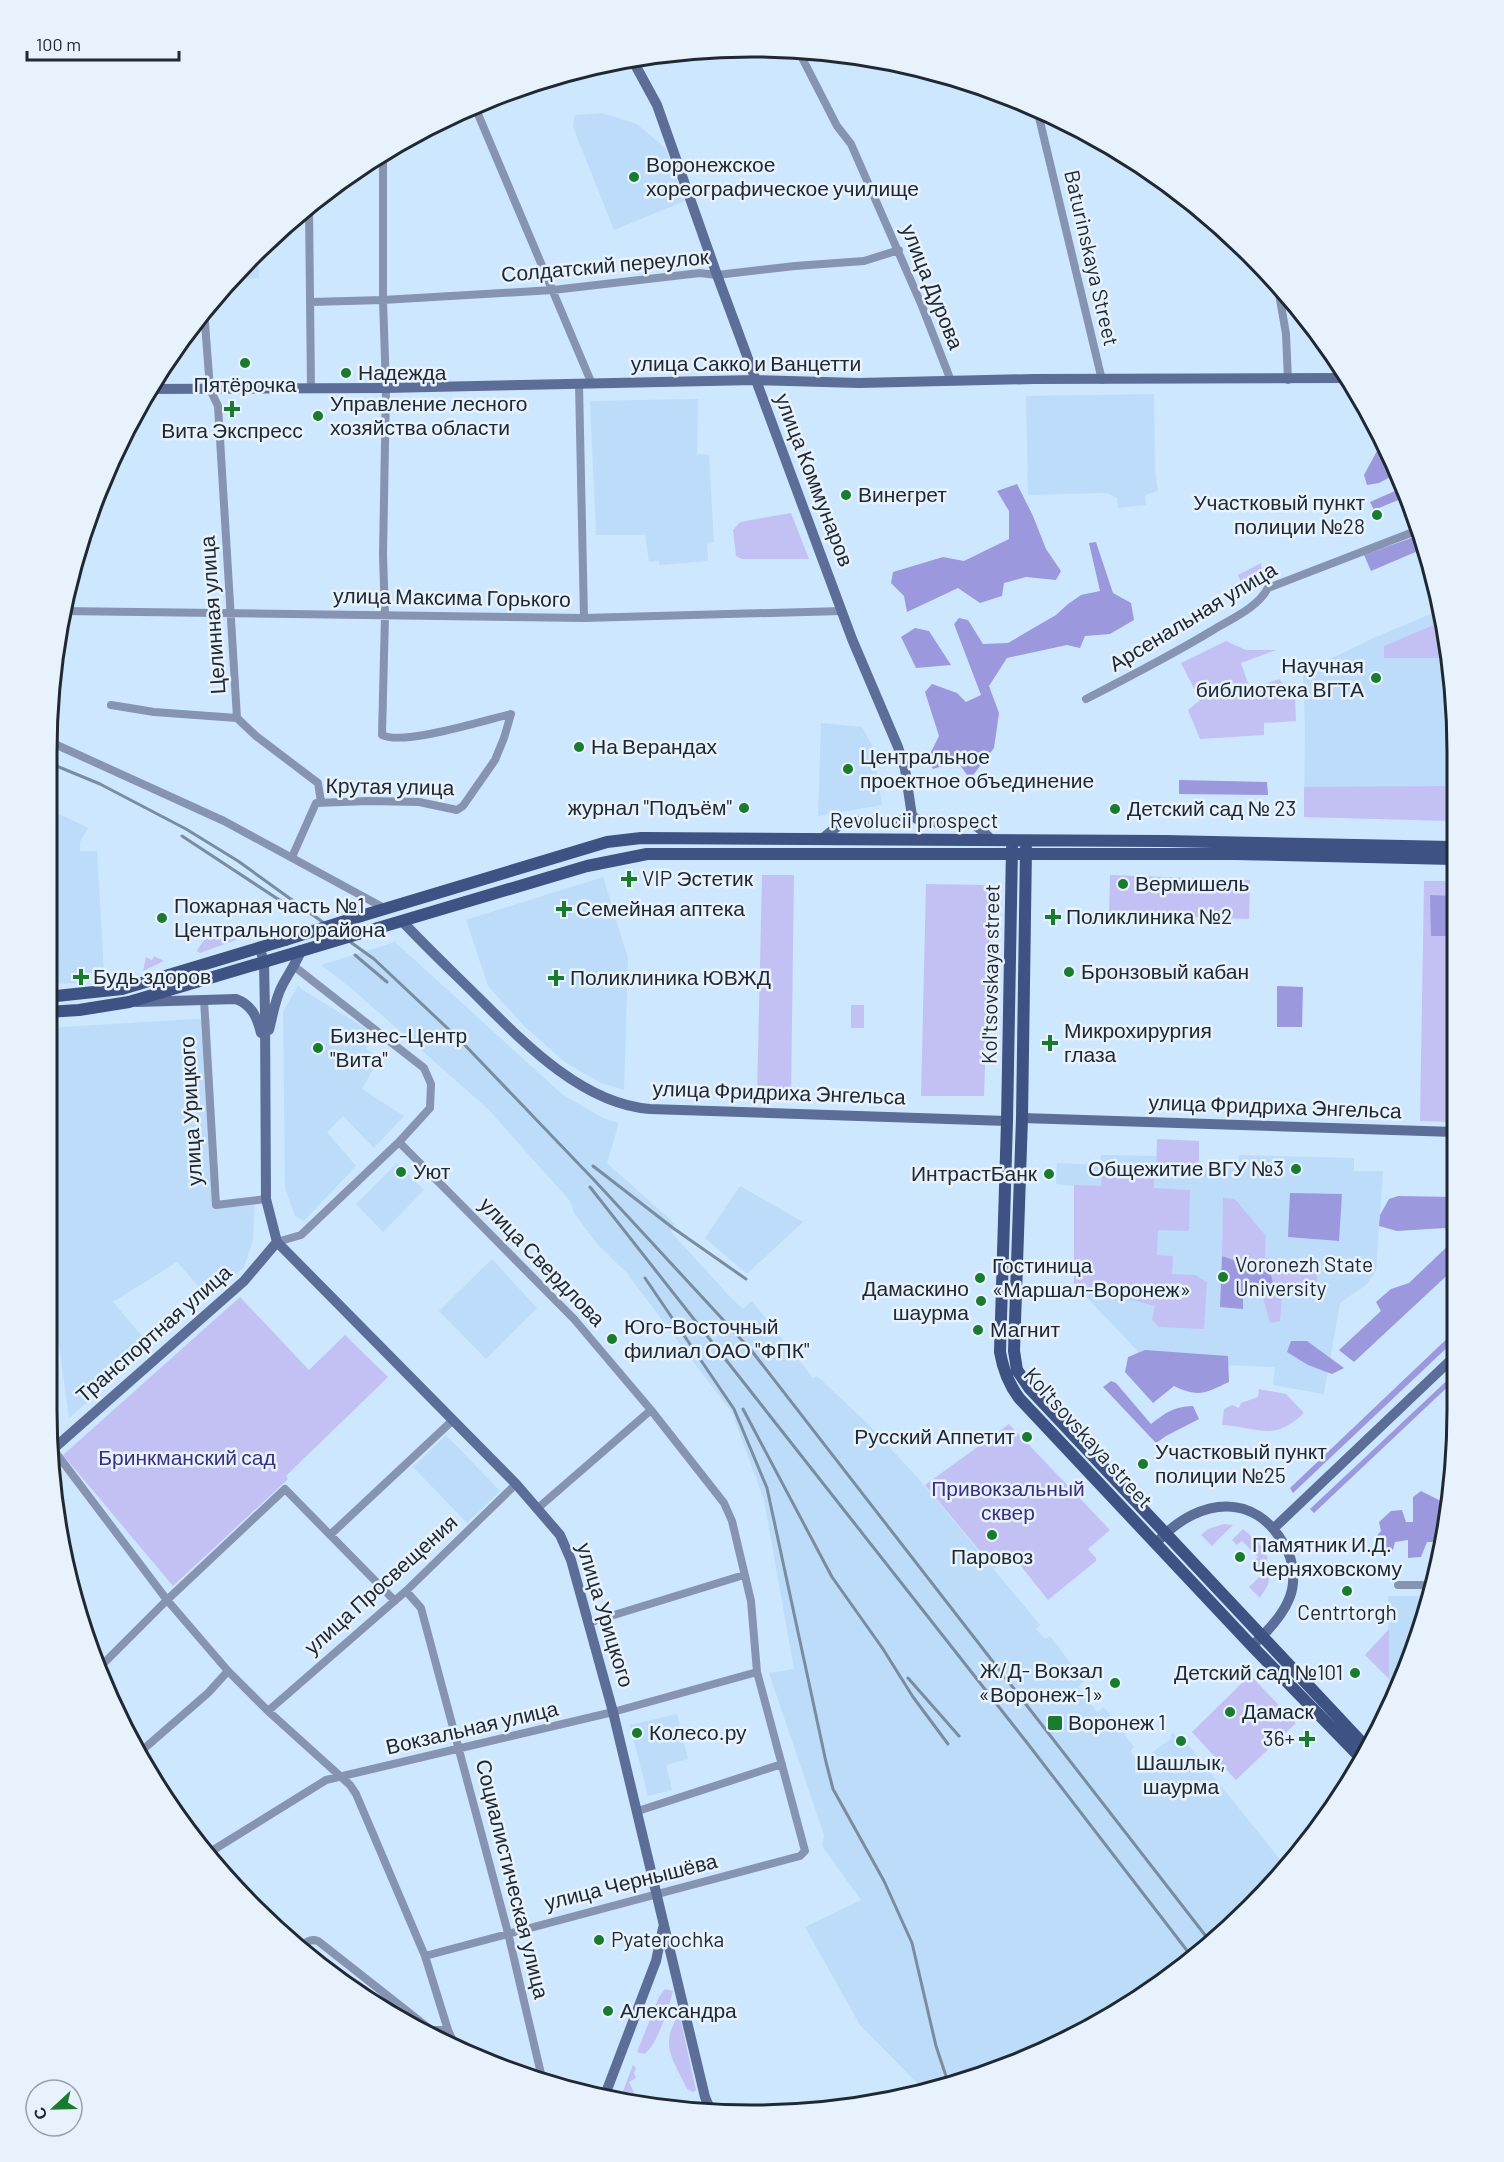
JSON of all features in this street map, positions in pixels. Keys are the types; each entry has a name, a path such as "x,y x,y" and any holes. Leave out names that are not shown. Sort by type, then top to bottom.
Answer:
{"main road":[{"name":"Revolucii prospect","path":"57,996 122,989 608,842 641,838 1447,846"},
{"name":"Kol'tsovskaya street","path":"1012,841 1000,1352 1004,1372 1019,1398 1262,1636 1362,1743"},
{"name":"Kol'tsovskaya street","path":"1026,841 1022,1118 1014,1351 1017,1370 1030,1389 1252,1646 1356,1753"},
{"name":"Revolucii prospect","path":"57,1011 129,1002 587,866 646,854 1324,855 1447,859"},
{"path":"1007,1121 1022,1118"}],"street":[{"name":"улица Дурова","path":"802,59 837,126 851,144 899,250 951,381"},
{"name":"улица Коммунаров","path":"636,67 657,105 755,380 842,611 905,769 912,816"},
{"path":"478,114 592,384"},
{"name":"Baturinskaya Street","path":"1040,120 1102,380"},
{"path":"383,164 383,300 386,388 383,555 385,616"},
{"path":"309,217 311,389"},
{"name":"Солдатский переулок","path":"311,302 553,290 700,273 717,275 864,261 899,250"},
{"path":"1280,301 1286,334 1288,380"},
{"name":"Целинная улица","path":"205,324 210,389 219,406 237,718 256,736 318,783 321,802"},
{"name":"улица Сакко и Ванцетти","path":"159,389 386,388 755,380 859,383 1338,378"},
{"path":"579,384 584,618"},
{"name":"Арсенальная улица","path":"1086,699 1165,659 1242,613 1262,599 1268,588 1411,533"},
{"name":"улица Максима Горького","path":"71,614 230,613 584,618 842,611"},
{"name":"Крутая улица","path":"292,857 316,803 419,802 457,810 463,806 495,760 504,738 511,714 415,736 387,738 382,735 385,616"},
{"path":"111,705 154,712 237,718"},
{"path":"57,745 195,808 292,857 386,909"},
{"path":"822,840 838,826 847,822 902,820 912,816 923,822 971,824 980,828 993,841"},
{"name":"улица Фридриха Энгельса","path":"402,921 544,1060 575,1082 611,1099 650,1108 1007,1121"},
{"path":"260,949 264,962 266,1199 277,1242 301,1235 399,1142 430,1108 431,1083 424,1068 295,967"},
{"path":"265,1045 278,995 295,967 301,951"},
{"path":"129,1002 236,999 248,1005 256,1016 265,1045"},
{"name":"улица Урицкого","path":"204,1000 216,1205 266,1199"},
{"name":"улица Фридриха Энгельса","path":"1022,1118 1447,1132"},
{"name":"улица Свердлова","path":"399,1142 574,1319 651,1410 724,1503 732,1521 751,1601 757,1672 805,1847"},
{"name":"улица Урицкого","path":"277,1242 516,1484 560,1535 568,1552 614,1712 708,2104"},
{"name":"Транспортная улица","path":"58,1444 244,1281 277,1242"},
{"path":"1274,1528 1447,1364"},
{"path":"537,1508 651,1410"},
{"path":"330,1535 453,1420"},
{"path":"58,1457 167,1600 228,1671 331,1769 344,1777 356,1794 425,1956 451,2036"},
{"name":"улица Просвещения","path":"268,1711 395,1601 516,1484"},
{"path":"105,1662 285,1489 395,1601"},
{"path":"1161,1538 1196,1512 1211,1507 1228,1506 1247,1509 1274,1528 1290,1554 1293,1570 1290,1599 1277,1619 1252,1646"},
{"path":"588,1623 744,1575"},
{"path":"1398,1585 1424,1586"},
{"name":"Социалистическая улица","path":"406,1590 421,1608 508,1933 540,2071"},
{"path":"145,1748 208,1693 228,1671"},
{"name":"Вокзальная улица","path":"214,1849 326,1780 614,1712 757,1672"},
{"path":"638,1811 782,1764"},
{"name":"улица Чернышёва","path":"425,1956 800,1856 805,1851 805,1847"},
{"path":"607,2090 656,1961 664,1920"},
{"path":"306,1943 312,1939 318,1941 416,2018"},
{"path":"439,2030 448,2030"}],"shaded area":[{"name":"Воронежское хореографическое училище","path":"602,113 637,124 665,148 685,201 614,230 573,127 575,115"},
{"path":"258,264 259,278 244,279"},
{"path":"1154,394 1155,469 1158,491 1145,495 1146,505 1118,508 1117,498 1107,493 1028,495 1026,396"},
{"path":"698,399 697,454 709,455 714,542 707,543 708,561 659,565 659,561 649,562 645,535 596,535 590,401"},
{"path":"1377,451 1390,477 1379,483 1367,485 1364,475"},
{"path":"1017,484 1046,549 1061,571 1056,580 1026,577 1004,583 1002,596 980,603 958,588 907,612 904,596 891,583 893,572 943,557 964,561 1009,539 1009,511 997,491"},
{"path":"1396,491 1399,500 1374,510 1370,502"},
{"path":"1413,537 1417,551 1371,571 1364,555"},
{"path":"1096,542 1113,593 1131,603 1134,620 1110,634 1085,636 1080,648 1067,645 1007,658 989,686 999,713 994,748 970,779 957,761 933,769 928,758 939,736 925,692 932,684 957,693 966,702 981,695 954,624 959,618 968,620 983,644 1008,643 1056,615 1081,595 1100,591 1089,543"},
{"path":"1433,613 1446,707 1447,821 1304,817 1303,672"},
{"path":"915,628 929,631 951,665 916,668 901,637"},
{"name":"Центральное проектное объединение","path":"821,723 862,727 873,747 882,805 818,816"},
{"path":"1179,780 1267,782 1268,795 1179,794"},
{"path":"57,813 88,828 80,842 80,851 97,851 104,973 85,974 85,983 57,984"},
{"name":"Поликлиника ЮВЖД","path":"603,877 628,958 624,1090 601,1083 566,1063 525,1027 488,986 466,920"},
{"path":"1430,895 1447,896 1447,936 1431,936"},
{"path":"395,942 563,1095 605,1119 619,1123 607,1163 675,1224 671,1232 733,1300 743,1309 752,1301 813,1378 817,1376 867,1423 918,1478 1040,1625 1036,1629 1045,1639 1050,1636 1084,1681 1078,1687 1097,1712 1104,1707 1134,1747 1130,1751 1139,1762 1172,1738 1170,1735 1173,1733 1181,1742 1184,1740 1281,1861 1210,1933 1138,1988 1099,2012 1018,2052 932,2081 918,2085 860,2025 805,1927 861,1900 822,1846 824,1835 769,1673 794,1669 764,1500 732,1413 626,1272 597,1244 574,1213 570,1201 488,1109 351,988 321,965"},
{"path":"298,985 375,1034 366,1049 380,1057 362,1089 404,1116 374,1148 343,1116 327,1132 356,1166 304,1221 295,1216 285,1188 283,1012"},
{"path":"1277,986 1303,987 1302,1027 1277,1027"},
{"path":"210,1018 218,1202 255,1198 253,1240 244,1267 209,1298 177,1262 113,1302 151,1347 69,1418 57,1331 57,1027"},
{"name":"Voronezh State University","path":"1101,1155 1156,1156 1156,1167 1199,1169 1238,1168 1239,1155 1354,1158 1354,1171 1383,1171 1376,1271 1366,1285 1340,1303 1324,1394 1273,1385 1275,1367 1148,1362 1074,1284 1074,1186 1056,1184 1057,1163 1100,1165"},
{"path":"397,1163 424,1190 383,1232 356,1204"},
{"path":"740,1186 803,1222 747,1274 705,1238"},
{"path":"1290,1193 1342,1194 1339,1241 1288,1237"},
{"path":"1398,1196 1447,1197 1447,1232 1445,1228 1397,1231 1379,1226 1380,1215 1389,1199"},
{"path":"1447,1247 1447,1275 1354,1362 1339,1350 1381,1311 1376,1302 1391,1289 1409,1283"},
{"path":"1222,1256 1239,1262 1248,1270 1270,1272 1273,1282 1261,1290 1243,1290 1243,1309 1220,1307"},
{"path":"492,1259 537,1308 486,1359 439,1311"},
{"path":"1447,1339 1447,1348 1293,1493 1290,1488"},
{"path":"1291,1341 1307,1341 1344,1368 1332,1374 1308,1365 1287,1352"},
{"path":"1145,1350 1228,1356 1229,1382 1202,1393 1190,1392 1174,1386 1153,1403 1125,1372 1128,1357"},
{"path":"1447,1380 1447,1387 1314,1513 1310,1509"},
{"path":"1111,1381 1116,1383 1151,1424 1170,1411 1193,1406 1199,1419 1156,1443 1103,1387"},
{"path":"446,1435 500,1491 467,1523 413,1467"},
{"path":"1421,1491 1441,1501 1435,1542 1427,1542 1421,1557 1408,1558 1408,1540 1395,1542 1393,1550 1381,1553 1374,1539 1381,1531 1379,1522 1391,1511 1402,1510 1406,1522 1413,1522 1413,1497"},
{"path":"1388,1596 1421,1596 1394,1676 1391,1681 1389,1679"},
{"path":"677,1714 688,1759 666,1765 672,1790 648,1796 630,1725"}],"green space":[{"path":"791,513 809,559 742,559 736,556 733,530 740,522"},
{"path":"1261,563 1263,584 1245,592 1238,575"},
{"path":"1435,624 1441,658 1384,658 1384,646"},
{"path":"1226,641 1246,650 1276,650 1241,663 1250,689 1279,679 1295,696 1296,721 1264,723 1264,735 1200,739 1188,710 1200,700 1181,663"},
{"path":"1447,786 1447,821 1304,817 1304,787"},
{"path":"762,875 794,875 791,1097 757,1096"},
{"path":"1110,875 1250,880 1249,919 1109,914"},
{"path":"1424,881 1447,881 1447,1122 1420,1121"},
{"path":"926,884 986,885 991,890 984,1096 921,1096"},
{"path":"225,927 238,928 248,933 247,936 200,953 197,951 208,936"},
{"path":"154,956 164,961 143,971 146,957 152,960"},
{"path":"851,1005 864,1005 864,1028 851,1028"},
{"path":"1157,1139 1199,1141 1199,1169 1156,1167"},
{"path":"1102,1176 1154,1177 1154,1188 1190,1190 1189,1231 1158,1230 1157,1255 1173,1256 1172,1274 1195,1275 1207,1282 1204,1329 1159,1327 1152,1320 1155,1306 1074,1284 1074,1185 1101,1186"},
{"path":"1223,1198 1235,1199 1266,1236 1265,1258 1318,1262 1316,1289 1291,1288 1291,1297 1282,1297 1280,1321 1270,1323 1261,1290 1272,1282 1222,1256"},
{"name":"Бринкманский сад","path":"240,1297 309,1370 345,1335 388,1377 286,1476 288,1479 173,1586 63,1455"},
{"path":"1259,1389 1286,1394 1304,1413 1283,1428 1274,1431 1222,1425 1224,1409 1232,1405 1239,1408 1241,1403 1258,1397"},
{"name":"Привокзальный сквер","path":"1009,1424 1110,1530 1088,1549 1096,1561 1048,1600 1012,1555 994,1568 925,1485"},
{"path":"1224,1524 1233,1525 1212,1546 1201,1535 1208,1529"},
{"path":"1243,1529 1259,1543 1268,1558 1258,1567 1253,1562 1258,1557 1242,1541 1237,1545 1232,1540"},
{"path":"1271,1566 1268,1585 1260,1598 1249,1587"},
{"path":"1389,1629 1389,1679 1365,1655"},
{"path":"1250,1675 1296,1723 1236,1780 1192,1732"},
{"path":"665,1989 673,1991 658,2035 649,2050 644,2054 637,2052 659,1997"},
{"path":"678,2016 696,2090 693,2092 687,2089 670,2053 670,2036"},
{"path":"633,2065 636,2068 634,2073 636,2078 629,2082 635,2095 622,2093"}],"railway":[{"path":"57,766 100,784 186,829 238,861 374,959 460,1040 595,1181 751,1350 1206,1936"},
{"path":"182,836 290,907"},
{"path":"355,955 387,982"},
{"path":"593,1166 673,1228 746,1279"},
{"path":"590,1187 1028,1744 1187,1951"},
{"path":"645,1278 734,1409 767,1488 833,1789 884,1881 912,1943 936,2046 946,2077"},
{"path":"743,1409 832,1577 883,1649 913,1697 948,1744"},
{"path":"908,1678 959,1736"}],"place":[{"name":"Воронежское хореографическое училище","path":"634,177"},
{"name":"Пятёрочка","path":"245,363"},
{"name":"Надежда","path":"346,373"},
{"name":"Вита Экспресс","path":"232,409"},
{"name":"Управление лесного хозяйства области","path":"318,416"},
{"name":"Винегрет","path":"846,495"},
{"name":"Участковый пункт полиции №28","path":"1377,515"},
{"name":"Научная библиотека ВГТА","path":"1376,678"},
{"name":"На Верандах","path":"579,747"},
{"name":"Центральное проектное объединение","path":"848,769"},
{"name":"журнал \"Подъём\"","path":"744,808"},
{"name":"Детский сад № 23","path":"1115,809"},
{"name":"VIP Эстетик","path":"629,879"},
{"name":"Вермишель","path":"1123,884"},
{"name":"Семейная аптека","path":"564,909"},
{"name":"Поликлиника №2","path":"1053,917"},
{"name":"Пожарная часть №1 Центрального района","path":"162,918"},
{"name":"Бронзовый кабан","path":"1069,972"},
{"name":"Будь здоров","path":"81,977"},
{"name":"Поликлиника ЮВЖД","path":"556,978"},
{"name":"Микрохирургия глаза","path":"1050,1043"},
{"name":"Бизнес-Центр \"Вита\"","path":"318,1048"},
{"name":"Общежитие ВГУ №3","path":"1296,1169"},
{"name":"Уют","path":"401,1172"},
{"name":"ИнтрастБанк","path":"1049,1174"},
{"name":"Voronezh State University","path":"1223,1277"},
{"name":"Гостиница «Маршал-Воронеж»","path":"980,1278"},
{"name":"Дамаскино шаурма","path":"981,1301"},
{"name":"Магнит","path":"978,1330"},
{"name":"Юго-Восточный филиал ОАО \"ФПК\"","path":"612,1339"},
{"name":"Русский Аппетит","path":"1027,1437"},
{"name":"Участковый пункт полиции №25","path":"1143,1464"},
{"name":"Паровоз","path":"992,1535"},
{"name":"Памятник И.Д. Черняховскому","path":"1240,1557"},
{"name":"Centrtorgh","path":"1347,1591"},
{"name":"Детский сад №101","path":"1355,1673"},
{"name":"Ж/Д- Вокзал «Воронеж-1»","path":"1115,1683"},
{"name":"Дамаск","path":"1230,1712"},
{"name":"Воронеж 1","path":"1055,1723"},
{"name":"Колесо.ру","path":"637,1733"},
{"name":"36+","path":"1307,1739"},
{"name":"Шашлык, шаурма","path":"1181,1741"},
{"name":"Pyaterochka","path":"599,1940"},
{"name":"Александра","path":"608,2011"}]}
